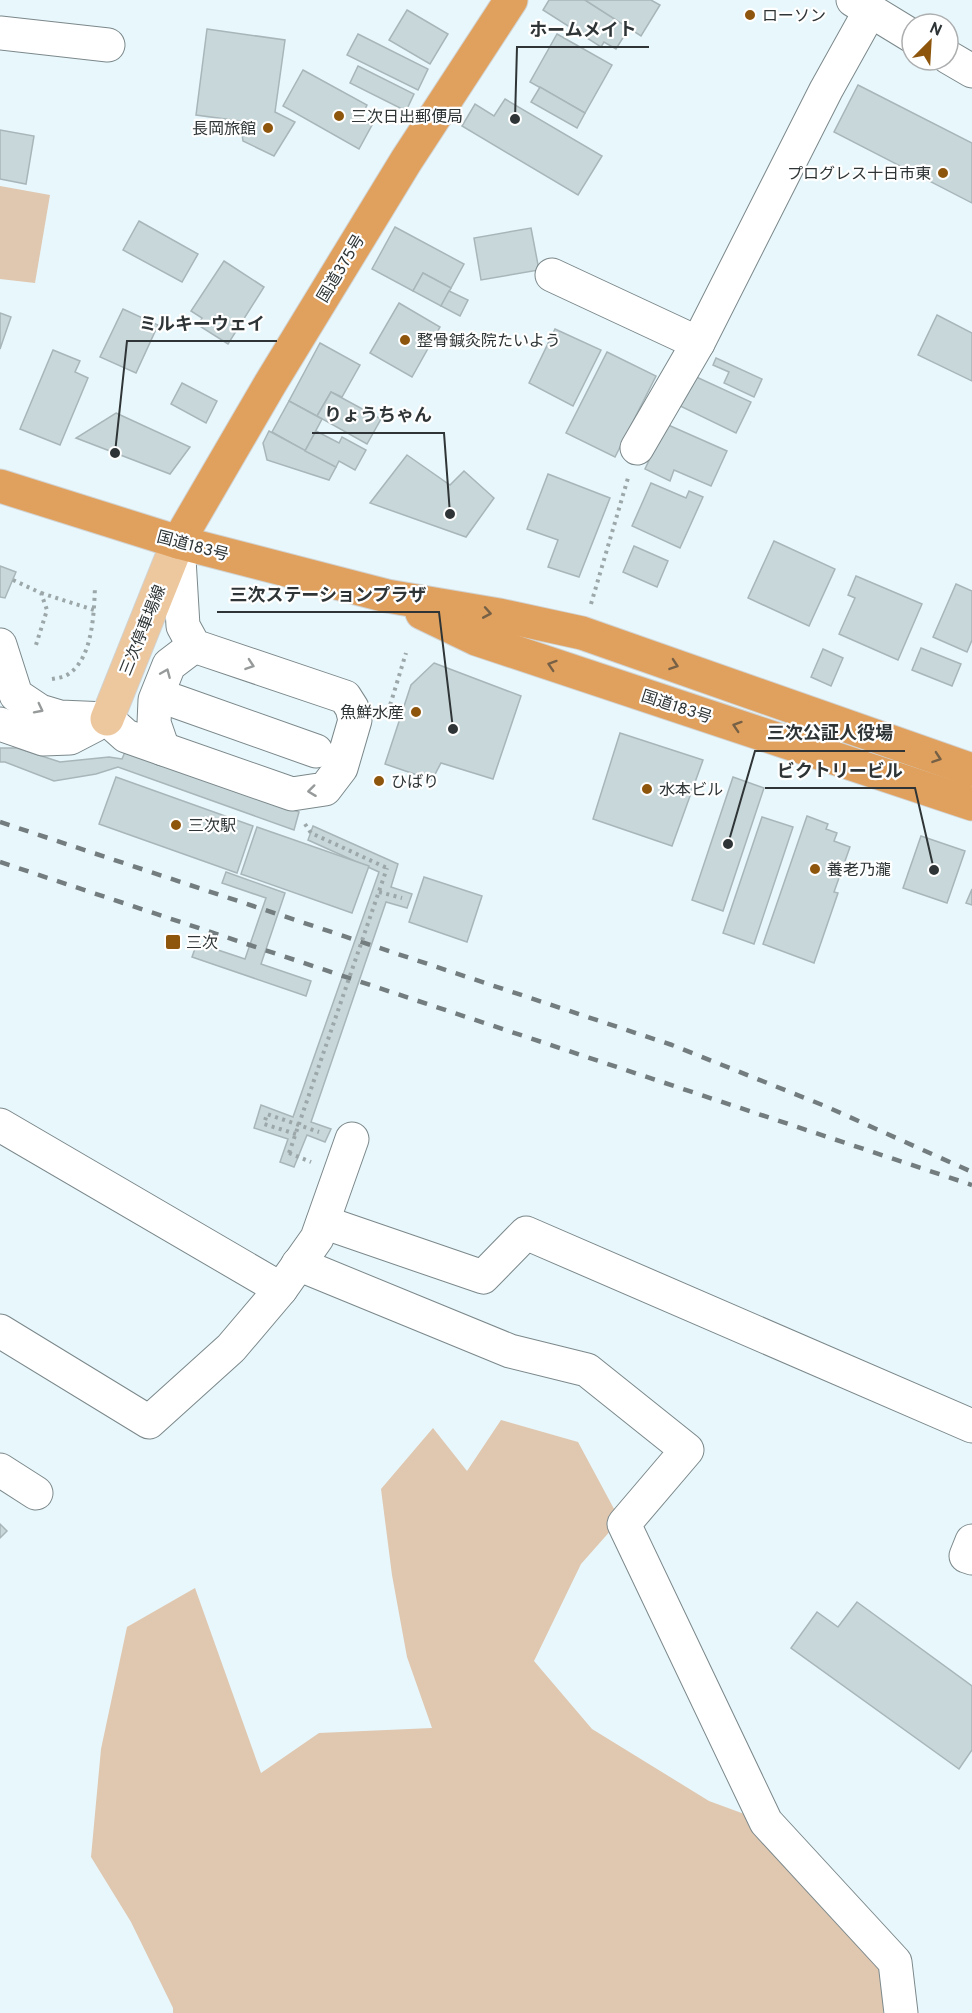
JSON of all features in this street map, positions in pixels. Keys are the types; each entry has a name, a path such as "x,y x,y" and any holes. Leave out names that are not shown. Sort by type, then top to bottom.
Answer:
{"highway":[{"name":"国道375号","path":"177,542 406,161 511,0"},
{"name":"国道183号","path":"0,486 177,542 387,596 499,615 582,633 972,770"},
{"name":"国道183号","path":"387,596 476,639 972,804"}],"main road":[{"name":"三次停車場線","path":"107,719 177,542"}],"street":[{"path":"637,448 698,343 826,90 877,8 900,26"},
{"path":"0,33 108,45"},
{"path":"552,275 698,343"},
{"path":"0,645 5,681 16,695 40,711 60,717 107,719 126,736 292,794 325,789 341,768 355,720 352,708 345,697 194,646 183,626 177,542"},
{"path":"162,749 154,723 155,700 169,665 194,646"},
{"path":"175,700 316,751"},
{"path":"0,724 43,739 70,738 107,719"},
{"path":"220,769 236,722"},
{"path":"0,1125 289,1277 510,1351 587,1370 687,1450 624,1524 766,1822 895,1962 901,2013"},
{"path":"0,1331 149,1422 231,1348 289,1277 317,1238 323,1222 340,1137"},
{"path":"323,1222 483,1277 526,1233 972,1426"},
{"path":"0,1470 36,1493"}],"path":[{"path":"582,633 637,448"},
{"path":"13,580 40,593 94,610"},
{"path":"44,676 52,679 68,675 79,665 92,631 95,586"},
{"path":"34,652 47,610 40,593"},
{"path":"289,1153 387,868 311,833"},
{"path":"379,892 402,898"},
{"path":"296,1134 264,1124 267,1114 340,1137"}],"shaded area":[{"path":"0,186 50,195 35,283 0,279"},
{"path":"501,1420 578,1442 620,1520 581,1564 534,1661 592,1729 709,1801 774,1825 884,1947 883,2013 173,2013 173,2008 131,1922 91,1857 101,1749 127,1627 195,1588 261,1773 319,1733 432,1728 407,1657 392,1575 381,1489 433,1428 467,1471"}],"building":[{"path":"549,0 585,0 629,28 616,49 604,42 601,47 543,10"},
{"path":"585,0 651,0 660,5 641,36"},
{"path":"407,10 448,34 430,64 389,40"},
{"path":"207,29 285,40 275,112 295,122 274,156 243,141 240,121 196,115"},
{"path":"358,34 428,69 418,90 347,55"},
{"path":"557,34 612,65 585,113 530,82"},
{"path":"358,66 414,94 406,111 350,83"},
{"path":"303,70 367,105 360,119 372,125 359,149 283,106"},
{"name":"プログレス十日市東","path":"858,85 972,143 972,203 834,132"},
{"path":"540,87 585,113 577,128 531,102"},
{"path":"505,99 602,156 578,195 462,126 475,104 494,116"},
{"path":"0,130 34,136 26,184 0,179"},
{"path":"139,221 198,254 182,282 123,250"},
{"path":"395,227 464,264 451,288 423,273 413,291 372,269"},
{"path":"531,228 539,270 481,280 474,238"},
{"path":"224,261 264,287 228,344 198,325 202,318 191,311"},
{"path":"423,273 451,288 441,306 413,291"},
{"path":"449,291 468,300 460,316 441,306"},
{"name":"整骨鍼灸院たいよう","path":"399,303 440,327 412,377 370,353"},
{"path":"123,309 158,325 136,373 100,357"},
{"path":"0,313 11,317 0,349"},
{"path":"937,315 972,333 972,381 918,355"},
{"path":"555,329 601,350 573,406 529,383"},
{"path":"320,343 360,365 342,397 331,392 317,416 289,401"},
{"path":"53,350 80,361 75,372 88,378 60,445 20,429"},
{"path":"607,352 656,376 615,457 566,433"},
{"path":"716,358 762,379 754,397 724,383 729,372 713,365"},
{"path":"692,375 751,402 736,433 678,405"},
{"path":"182,383 217,401 206,423 171,404"},
{"path":"331,392 381,419 367,444 317,416"},
{"path":"289,401 322,419 305,451 272,432"},
{"path":"116,413 190,447 170,474 76,438"},
{"path":"666,424 727,451 711,486 674,470 670,481 645,469"},
{"path":"269,431 336,467 329,480 267,460 263,443"},
{"path":"316,431 339,443 342,437 366,450 355,470 339,461 336,467 305,451"},
{"path":"407,455 450,485 464,471 494,498 466,537 370,503"},
{"path":"548,474 610,498 579,577 548,567 558,540 527,529"},
{"path":"651,483 686,498 689,491 703,497 680,548 632,526"},
{"path":"774,541 835,569 809,626 748,598"},
{"path":"634,546 668,561 657,587 623,572"},
{"path":"0,566 16,572 5,598 0,597"},
{"path":"856,576 922,604 898,660 839,634 855,598 848,595"},
{"path":"956,584 972,591 972,640 967,652 933,637"},
{"path":"921,648 961,664 952,686 912,670"},
{"path":"823,649 843,658 831,686 811,677"},
{"path":"434,663 521,696 493,779 441,763 432,780 385,764 411,685"},
{"name":"水本ビル","path":"620,733 703,760 672,846 593,819"},
{"path":"0,748 17,748 60,762 109,757 122,759 125,752 299,812 294,830 118,767 96,774 54,781 0,762"},
{"name":"三次駅","path":"116,777 253,826 237,873 99,824"},
{"path":"733,777 764,788 723,911 692,900"},
{"name":"養老乃瀧","path":"807,816 828,824 826,829 837,833 834,841 850,847 834,892 838,893 814,963 763,944"},
{"path":"762,817 793,827 754,944 723,933"},
{"path":"313,826 398,864 391,887 412,894 407,908 386,902 311,1122 331,1129 325,1142 307,1135 294,1167 280,1162 288,1139 254,1128 261,1105 293,1117 379,872 308,840"},
{"path":"257,827 369,866 352,913 241,874"},
{"path":"921,836 965,851 947,903 903,888"},
{"path":"226,872 285,893 261,964 311,981 306,996 192,957 197,943 245,959 266,898 222,883"},
{"path":"424,877 482,896 467,942 409,922"},
{"path":"972,889 972,905 966,903"},
{"path":"0,1524 7,1531 0,1538"},
{"path":"857,1602 972,1686 972,1750 959,1769 791,1648 817,1612 838,1627"}],"railway":[{"path":"0,822 672,1045 825,1106 972,1172"},
{"path":"0,862 972,1185"}],"place":[{"name":"ローソン","path":"750,15"},
{"name":"三次日出郵便局","path":"339,116"},
{"name":"ホームメイト","path":"515,119"},
{"name":"長岡旅館","path":"268,128"},
{"name":"プログレス十日市東","path":"943,173"},
{"name":"整骨鍼灸院たいよう","path":"405,340"},
{"name":"ミルキーウェイ","path":"115,453"},
{"name":"りょうちゃん","path":"450,514"},
{"name":"魚鮮水産","path":"416,712"},
{"name":"三次ステーションプラザ","path":"453,729"},
{"name":"ひばり","path":"379,781"},
{"name":"水本ビル","path":"647,789"},
{"name":"三次駅","path":"176,825"},
{"name":"三次公証人役場","path":"728,844"},
{"name":"養老乃瀧","path":"815,869"},
{"name":"ビクトリービル","path":"934,870"},
{"name":"三次","path":"173,942"}]}
